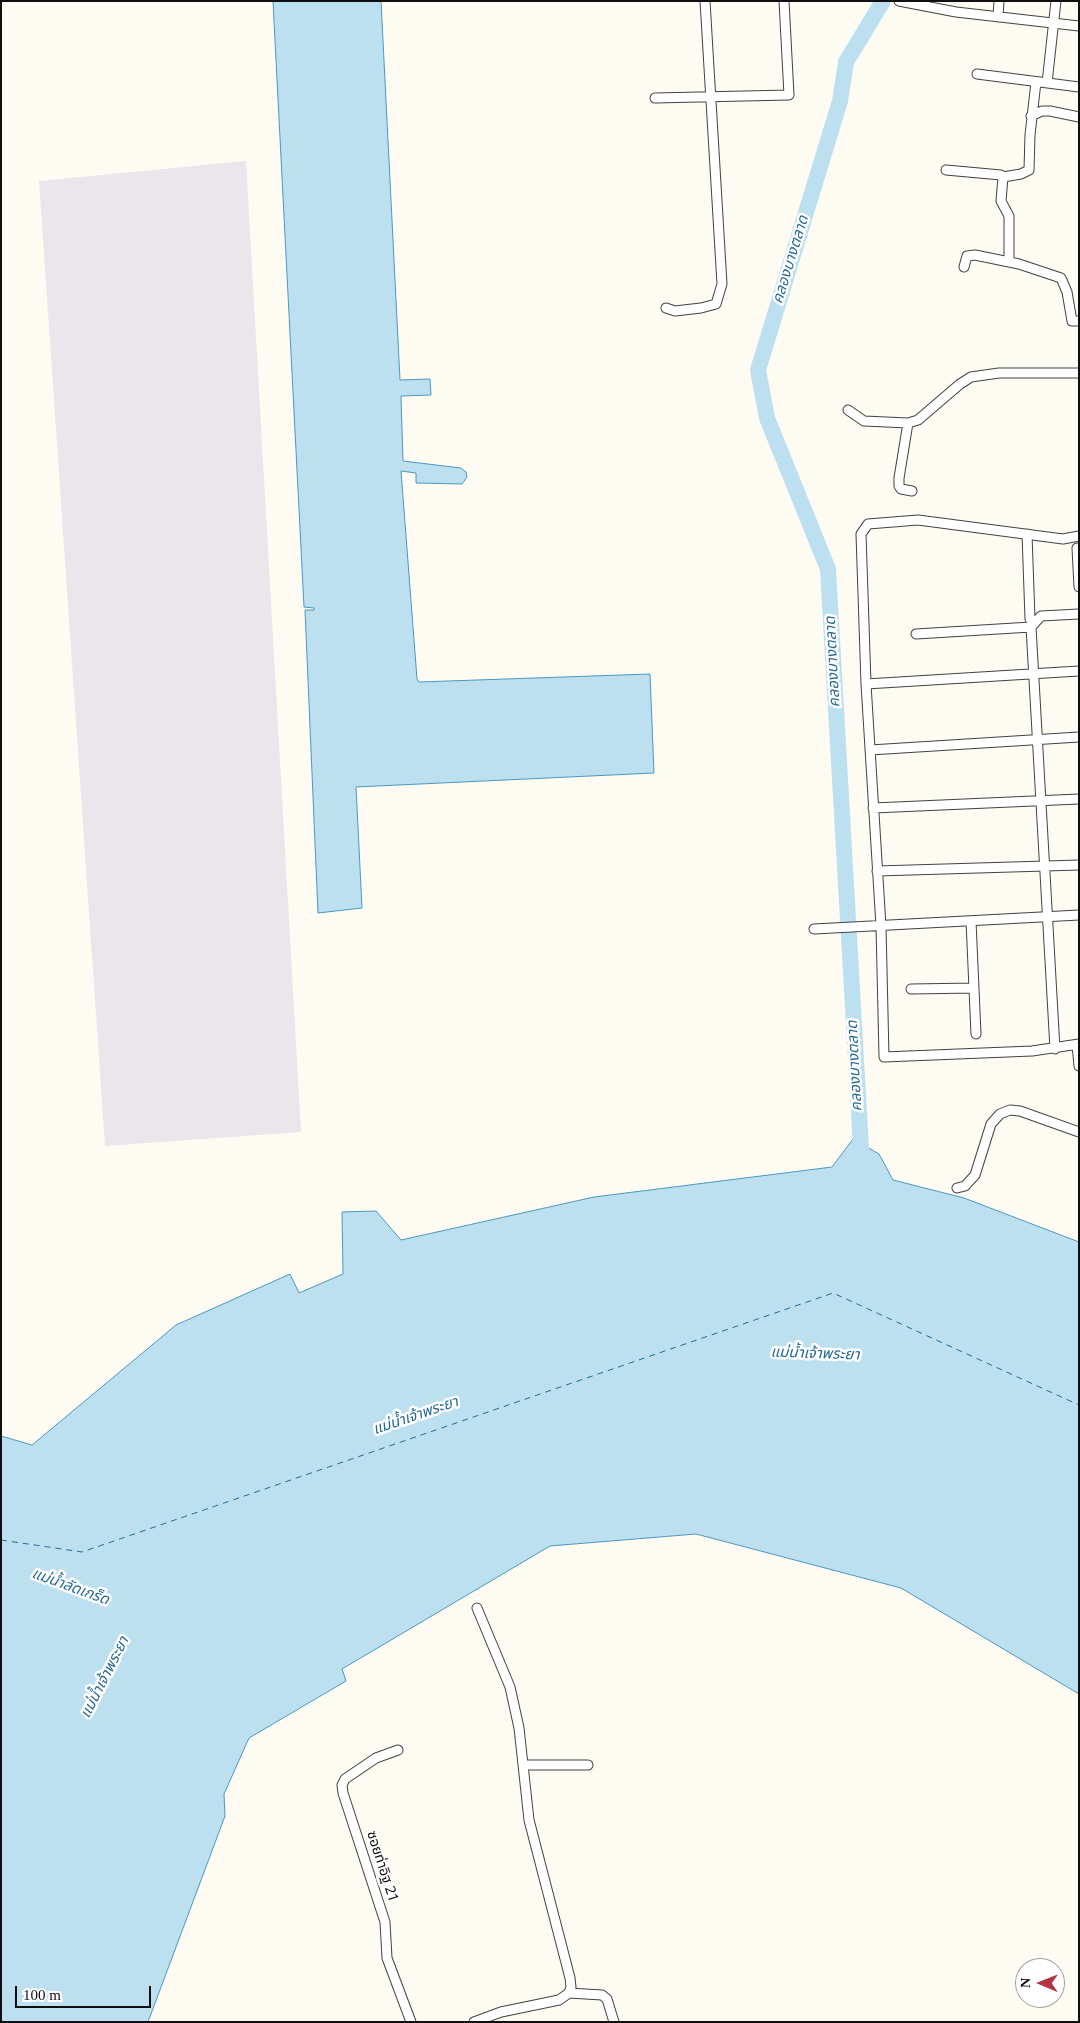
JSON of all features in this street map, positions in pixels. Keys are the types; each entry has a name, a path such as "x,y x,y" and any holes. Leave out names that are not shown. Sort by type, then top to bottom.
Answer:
{"street":[{"path":"666,308 676,311 716,304 722,284 705,1"},
{"path":"656,98 789,95 784,1"},
{"path":"998,16 999,1"},
{"path":"1047,83 1056,1"},
{"path":"898,2 956,12 1079,26"},
{"path":"977,74 1079,87"},
{"path":"946,170 1003,177 1021,174 1029,170 1031,116 1036,82"},
{"path":"1031,116 1042,111 1050,111 1079,117"},
{"path":"1003,177 1001,201 1009,216 1009,262"},
{"path":"964,267 967,256 975,255 1009,262 1061,278 1067,292 1072,321 1079,321"},
{"path":"848,410 864,421 908,423 918,420 971,377 999,373 1079,373"},
{"path":"908,423 898,478 901,489 912,491"},
{"path":"1079,536 1063,539 918,520 868,524 861,534 866,684 881,926 884,1057 1008,1053 1054,1049 1078,1044 1079,1066"},
{"path":"1027,534 1054,1049"},
{"path":"1077,548 1079,587"},
{"path":"916,634 1032,625 1041,616 1079,614"},
{"path":"866,684 1079,670"},
{"path":"870,750 1079,737"},
{"path":"873,808 1079,799"},
{"path":"877,871 1079,865"},
{"path":"814,929 1079,915"},
{"path":"971,921 976,1034"},
{"path":"911,989 974,988"},
{"path":"957,1188 964,1186 975,1175 991,1124 1000,1114 1010,1110 1020,1111 1079,1132"},
{"path":"477,1608 510,1687 519,1728 529,1820 570,1978 570,1993"},
{"name":"ซอยท่าอิฐ 21","path":"398,1750 376,1758 345,1779 342,1785 385,1922 387,1958 411,2022"},
{"path":"523,1765 588,1765"},
{"path":"474,2022 501,2012 559,2000 570,1993 602,1995 607,2000 614,2022"}],"shaded area":[{"path":"246,161 301,1132 105,1146 39,181"}],"water":[{"path":"273,1 381,1 400,380 430,379 431,395 401,396 403,461 461,468 466,472 467,477 462,484 416,483 416,473 401,471 417,679 419,682 650,674 654,773 356,787 362,908 318,913 305,610 314,610 314,608 304,607"},
{"path":"853,1139 879,1154 893,1180 964,1198 1079,1242 1079,1694 901,1588 696,1534 550,1546 342,1669 346,1681 249,1738 224,1794 225,1816 148,2022 1,2022 1,1436 32,1445 176,1325 290,1274 299,1293 343,1274 342,1212 376,1211 401,1240 594,1197 832,1167"}],"waterway":[{"name":"คลองบางตลาด","path":"862,1165 828,569 767,418 758,370 840,101 846,62 883,1"}],"ferry route":[{"path":"1,1540 82,1552 833,1293 1079,1405"}],"water label":[{"name":"แม่น้ำเจ้าพระยา","path":"815,1355"},
{"name":"แม่น้ำเจ้าพระยา","path":"416,1417"},
{"name":"แม่น้ำลัดเกร็ด","path":"70,1588"},
{"name":"แม่น้ำเจ้าพระยา","path":"106,1678"}]}
